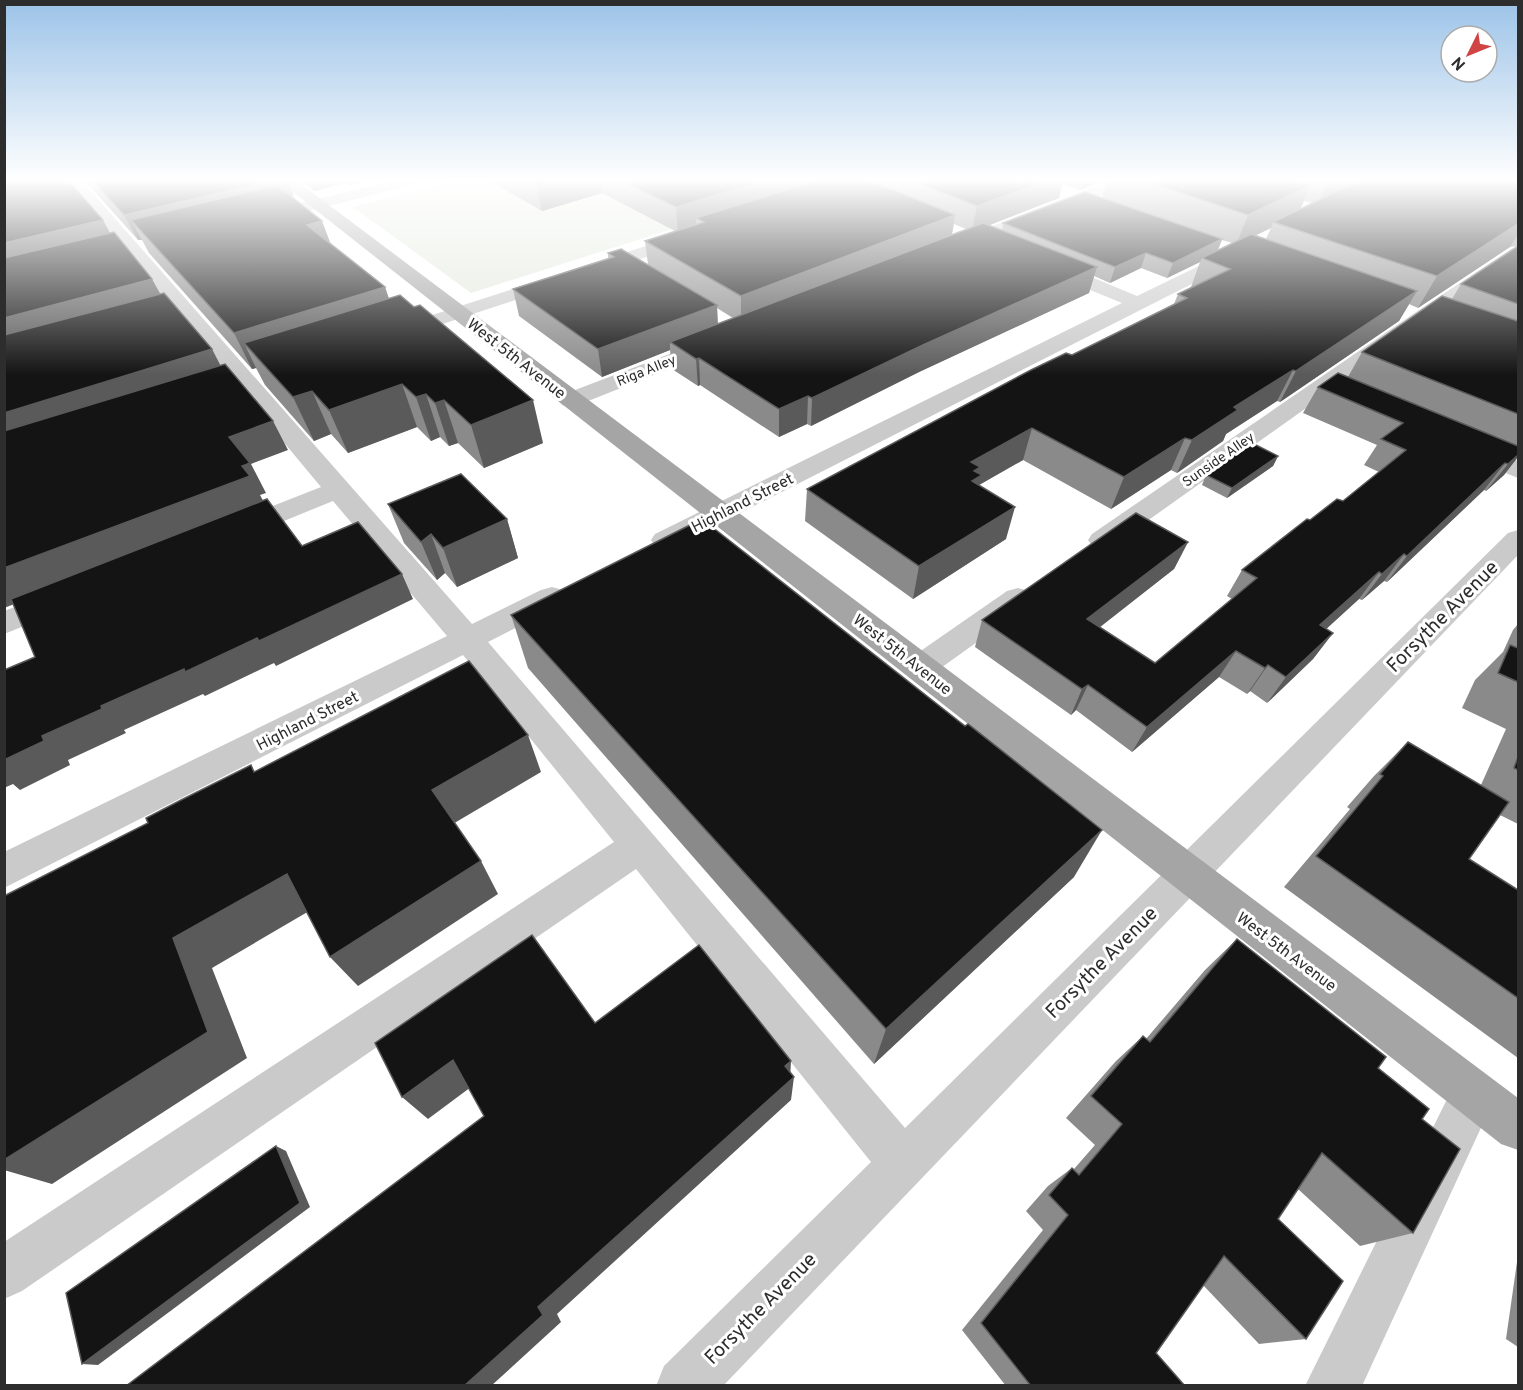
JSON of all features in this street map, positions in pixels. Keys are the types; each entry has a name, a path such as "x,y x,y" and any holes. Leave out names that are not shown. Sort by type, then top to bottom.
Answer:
{"main road":[{"name":"West 5th Avenue","path":"372,246 1518,1127"}],"street":[{"path":"140,246 173,314 246,382 468,639 903,1163"},
{"path":"373,340 661,246"},
{"path":"938,254 958,246"},
{"path":"109,256 142,248"},
{"name":"Highland Street","path":"641,552 1241,251"},
{"name":"Sunside Alley","path":"1081,555 1332,392 1420,318 1498,277 1518,253"},
{"path":"618,260 641,274"},
{"path":"1031,260 1138,303"},
{"name":"Riga Alley","path":"570,400 728,337"},
{"path":"1453,442 1518,470"},
{"path":"216,538 339,489"},
{"name":"Forsythe Avenue","path":"684,1386 1518,539"},
{"name":"Highland Street","path":"4,872 571,587"},
{"path":"920,667 1033,588"},
{"path":"4,623 82,591"},
{"path":"4,1274 639,846"},
{"path":"1333,1386 1474,1093"}],"shaded area":[{"path":"406,246 619,246 471,293"}],"building":[{"path":"55,246 125,246 152,279 4,318 4,258"},
{"path":"155,246 333,246 385,287 234,333"},
{"path":"653,246 873,246 741,296"},
{"path":"923,246 1042,246 1097,267 812,398 808,396 779,409 670,342"},
{"path":"1061,246 1208,246 1173,263 1146,253 1115,267"},
{"path":"1227,246 1286,246 1417,291 1296,371 1293,370 1234,407 1238,410 1192,440 1185,438 1124,477 1032,428 971,462 980,467 974,471 982,475 972,481 1015,507 919,566 807,489 1031,370 1066,353 1072,355 1187,298 1178,294 1230,269 1202,258"},
{"path":"1345,246 1484,246 1437,276"},
{"path":"1518,246 1518,304 1461,284"},
{"path":"621,249 717,305 598,349 513,289 614,257 608,253"},
{"path":"164,293 212,349 4,413 4,335"},
{"path":"400,295 414,307 420,305 533,400 471,425 444,400 435,403 426,394 416,397 402,384 329,410 312,391 293,397 244,343"},
{"path":"1442,296 1518,321 1518,414 1362,352"},
{"path":"225,364 273,421 229,437 250,463 242,466 250,476 4,568 4,431"},
{"path":"1338,373 1518,446 1518,455 1508,464 1505,463 1407,556 1404,554 1382,574 1379,572 1320,625 1333,633 1286,677 1268,665 1265,668 1236,651 1147,727 1088,685 1082,689 982,620 1136,513 1188,542 1087,619 1155,663 1257,578 1242,570 1307,519 1310,520 1337,499 1343,501 1406,450 1381,439 1403,423 1318,387"},
{"path":"1252,443 1278,456 1232,488 1206,475"},
{"path":"461,474 507,519 443,548 431,534 421,542 388,504"},
{"path":"267,499 302,546 358,522 402,574 259,641 257,638 185,672 184,669 101,706 102,709 42,736 44,741 4,760 4,670 35,657 11,599"},
{"path":"702,519 965,726 968,724 1102,830 886,1029 511,615"},
{"path":"1510,645 1518,648 1518,682 1498,673"},
{"path":"469,661 528,735 432,790 481,861 330,957 287,874 173,938 208,1032 4,1160 4,896 148,823 146,818 183,799 251,765 254,772"},
{"path":"1408,742 1509,802 1469,859 1518,890 1518,998 1316,856 1383,776 1380,774"},
{"path":"1518,757 1518,770 1514,768"},
{"path":"532,935 595,1023 699,945 791,1061 785,1066 794,1077 538,1307 543,1315 464,1386 126,1386 484,1116 453,1060 402,1097 375,1043"},
{"path":"1237,939 1386,1057 1378,1068 1429,1109 1422,1119 1460,1149 1413,1233 1322,1153 1278,1219 1343,1281 1306,1339 1224,1256 1156,1353 1185,1386 1031,1386 981,1323 1068,1215 1049,1195 1072,1168 1079,1175 1122,1124 1091,1096 1143,1036 1150,1042"},
{"path":"276,1146 300,1203 82,1364 66,1293"}]}
